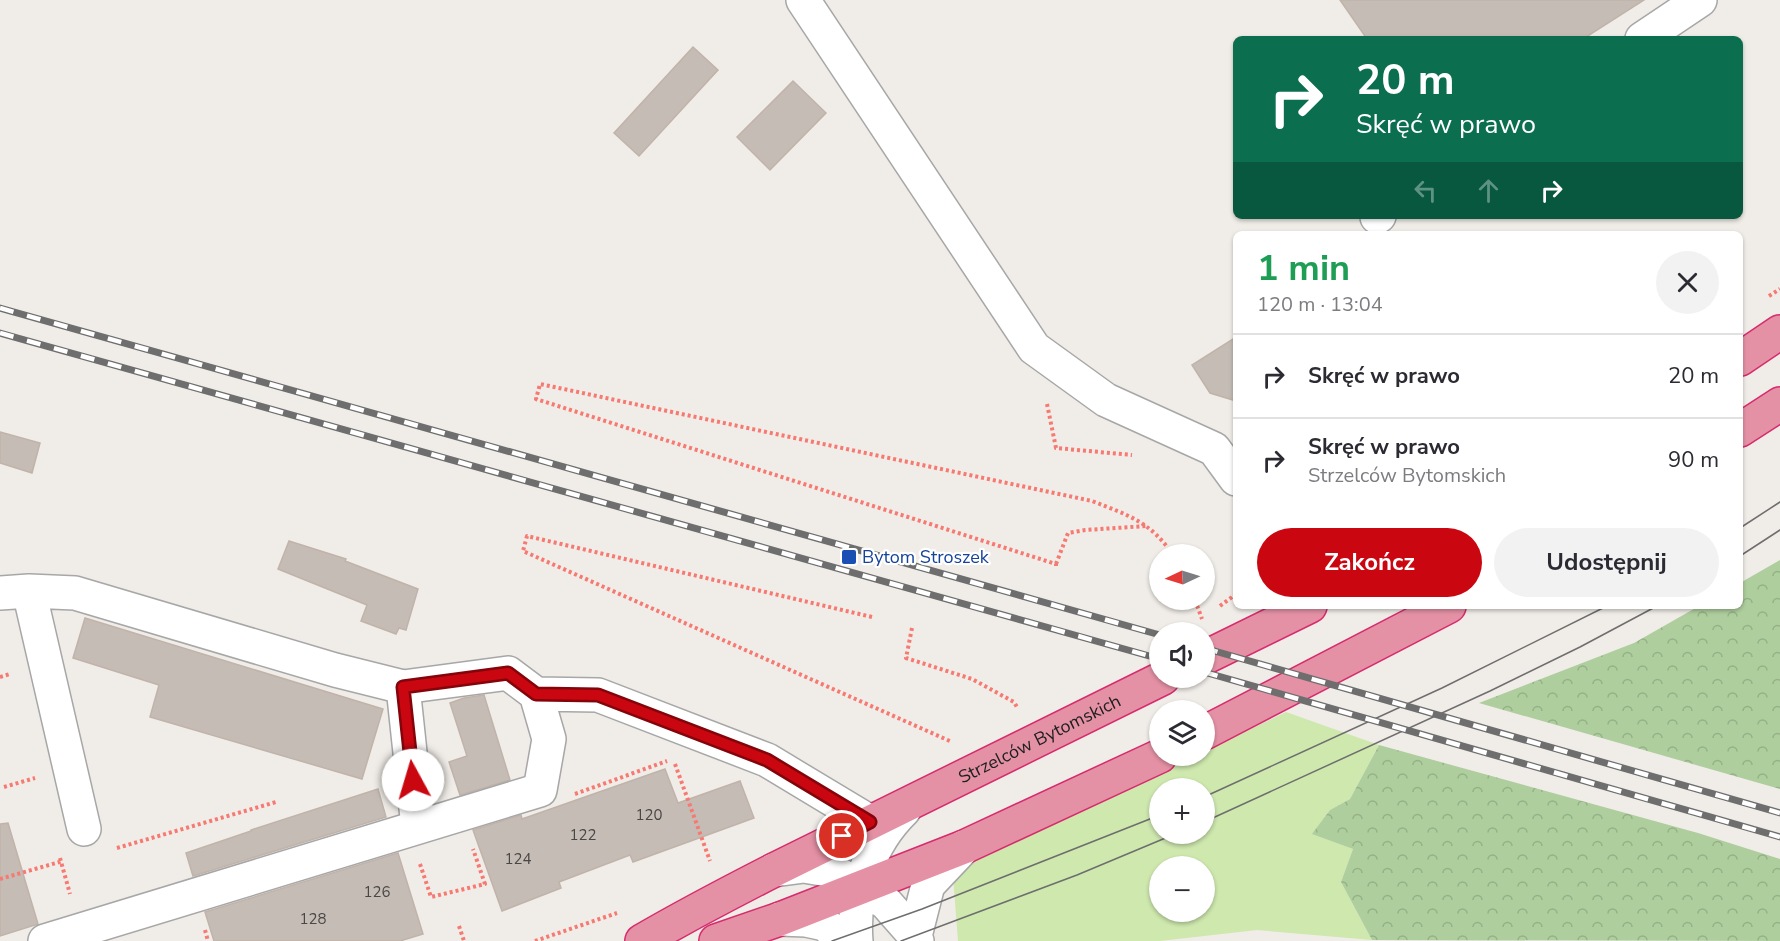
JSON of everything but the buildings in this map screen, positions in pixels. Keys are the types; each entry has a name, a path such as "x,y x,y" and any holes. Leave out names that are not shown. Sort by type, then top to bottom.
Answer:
{"highway":[{"path":"1743,356 1780,332"},
{"path":"1743,428 1780,404"},
{"path":"1215,652 1298,609"},
{"path":"1215,727 1443,609"},
{"name":"Strzelców Bytomskich","path":"642,941 700,907 1149,685"},
{"path":"716,941 780,919 964,847 1149,761"}],"street":[{"path":"803,0 1034,348 1106,400 1214,449 1233,475"},
{"path":"1646,36 1700,0"},
{"path":"78,844 15,592 75,593 335,670 403,687 508,673 536,694 598,695 767,760 870,822"},
{"path":"403,687 418,827"},
{"path":"45,941 540,790 549,740 536,694"},
{"name":"Strzelców Bytomskich","path":"856,941 854,917 873,851 889,825 914,800"},
{"path":"916,938 928,885 964,847"},
{"path":"774,870 804,866 834,871 886,903 916,938"},
{"path":"780,919 806,920 825,924 843,941"}],"path":[{"path":"1148,526 1068,533 1056,565 536,399 540,384 1092,501 1148,526 1165,544"},
{"path":"872,617 527,536 523,551 953,742"},
{"path":"1198,610 1202,620"},
{"path":"912,628 906,658 972,679 1014,702"},
{"path":"0,677 11,674"},
{"path":"4,787 38,777"},
{"path":"116,848 276,802"},
{"path":"0,879 78,844"},
{"path":"459,926 464,941"}],"green space":[{"path":"1780,560 1780,789 1479,703 1634,643 1694,609 1743,609 1743,581"},
{"path":"1286,712 1379,745 1350,799 1330,810 1313,834 1353,849 1341,882 1372,940 1257,930 1160,941 958,941 953,876 978,858 1172,766 1215,766 1215,746"},
{"path":"1379,745 1698,833 1780,859 1780,941 1372,940 1341,882 1353,849 1312,834 1330,810 1350,799"}],"tram line":[{"path":"1743,526 1780,502"},
{"path":"1743,554 1780,530"},
{"path":"1215,792 1442,688 1601,609"},
{"path":"1215,817 1490,691 1651,609"},
{"path":"832,941 922,909 1149,819"},
{"path":"901,941 1077,875 1151,844"}],"railway":[{"path":"0,308 1149,632"},
{"path":"0,333 1149,656"},
{"path":"1215,651 1780,813"},
{"path":"1215,675 1780,837"}],"place":[{"name":"Bytom Stroszek","path":"849,557"}],"route":[{"path":"413,780 403,687 508,673 536,694 598,695 767,760 870,822 842,836"}]}
